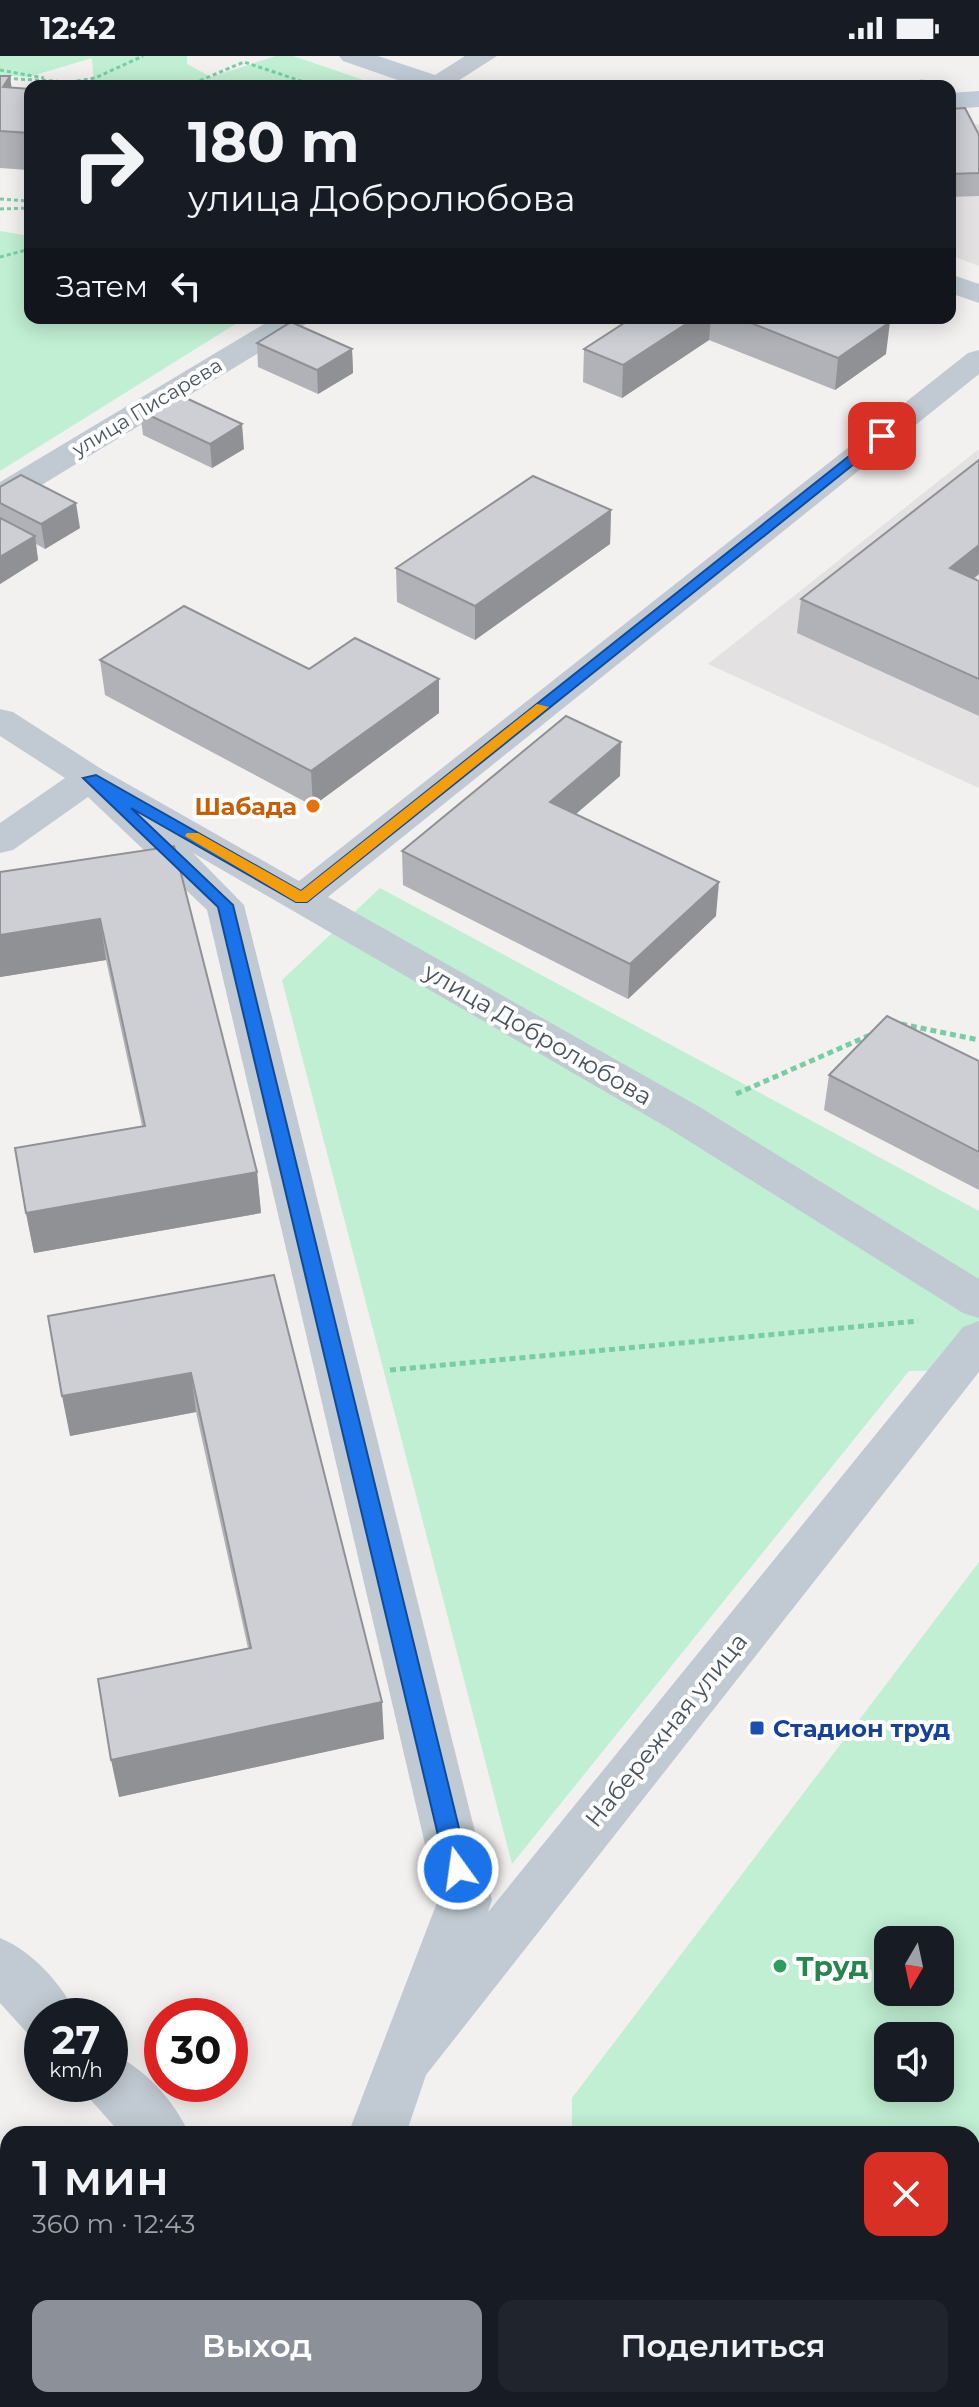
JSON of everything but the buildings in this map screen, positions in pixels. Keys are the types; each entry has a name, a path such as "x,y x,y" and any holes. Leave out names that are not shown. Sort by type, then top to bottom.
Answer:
{"main road":[{"path":"352,56 423,80"},
{"path":"956,94 979,99"}],"street":[{"path":"446,80 484,56"},
{"path":"956,285 979,294"},
{"name":"улица Писарева","path":"0,496 285,324"},
{"path":"302,898 979,359"},
{"name":"улица Добролюбова","path":"0,720 90,778 683,1117 979,1301"},
{"path":"0,841 90,778"},
{"name":"улица Добролюбова","path":"90,778 225,905 465,1900 403,2060"},
{"name":"Набережная улица","path":"380,2126 403,2060 979,1339"},
{"path":"0,1964 32,1998"},
{"path":"128,2099 153,2126"}],"path":[{"path":"83,80 95,78 143,56"},
{"path":"201,80 244,62 298,80"},
{"path":"0,70 59,80"},
{"path":"0,78 36,80"},
{"path":"0,199 24,201"},
{"path":"0,209 24,208"},
{"path":"0,257 24,251"},
{"path":"897,1024 979,1040"},
{"path":"683,1117 883,1030"},
{"path":"338,1375 931,1320"}],"shaded area":[{"path":"979,124 979,266 956,257 956,126"},
{"path":"979,449 979,788 708,664"}],"green space":[{"path":"0,56 187,56 187,64 211,77 276,56 293,56 363,80 94,80 92,58 28,77 0,75"},
{"path":"0,231 24,235 24,324 235,324 0,471"},
{"path":"380,888 979,1211 979,1370 909,1371 512,1864 282,980"},
{"name":"Труд","path":"979,1562 979,2126 572,2126 572,2098"}],"slow traffic":[{"path":"193,836 302,898 542,707"}],"place":[{"name":"Шабада","path":"313,806"},
{"name":"Стадион труд","path":"757,1728"},
{"name":"Труд","path":"780,1966"}],"route":[{"path":"458,1869 225,905 90,778 302,898 882,436"}]}
